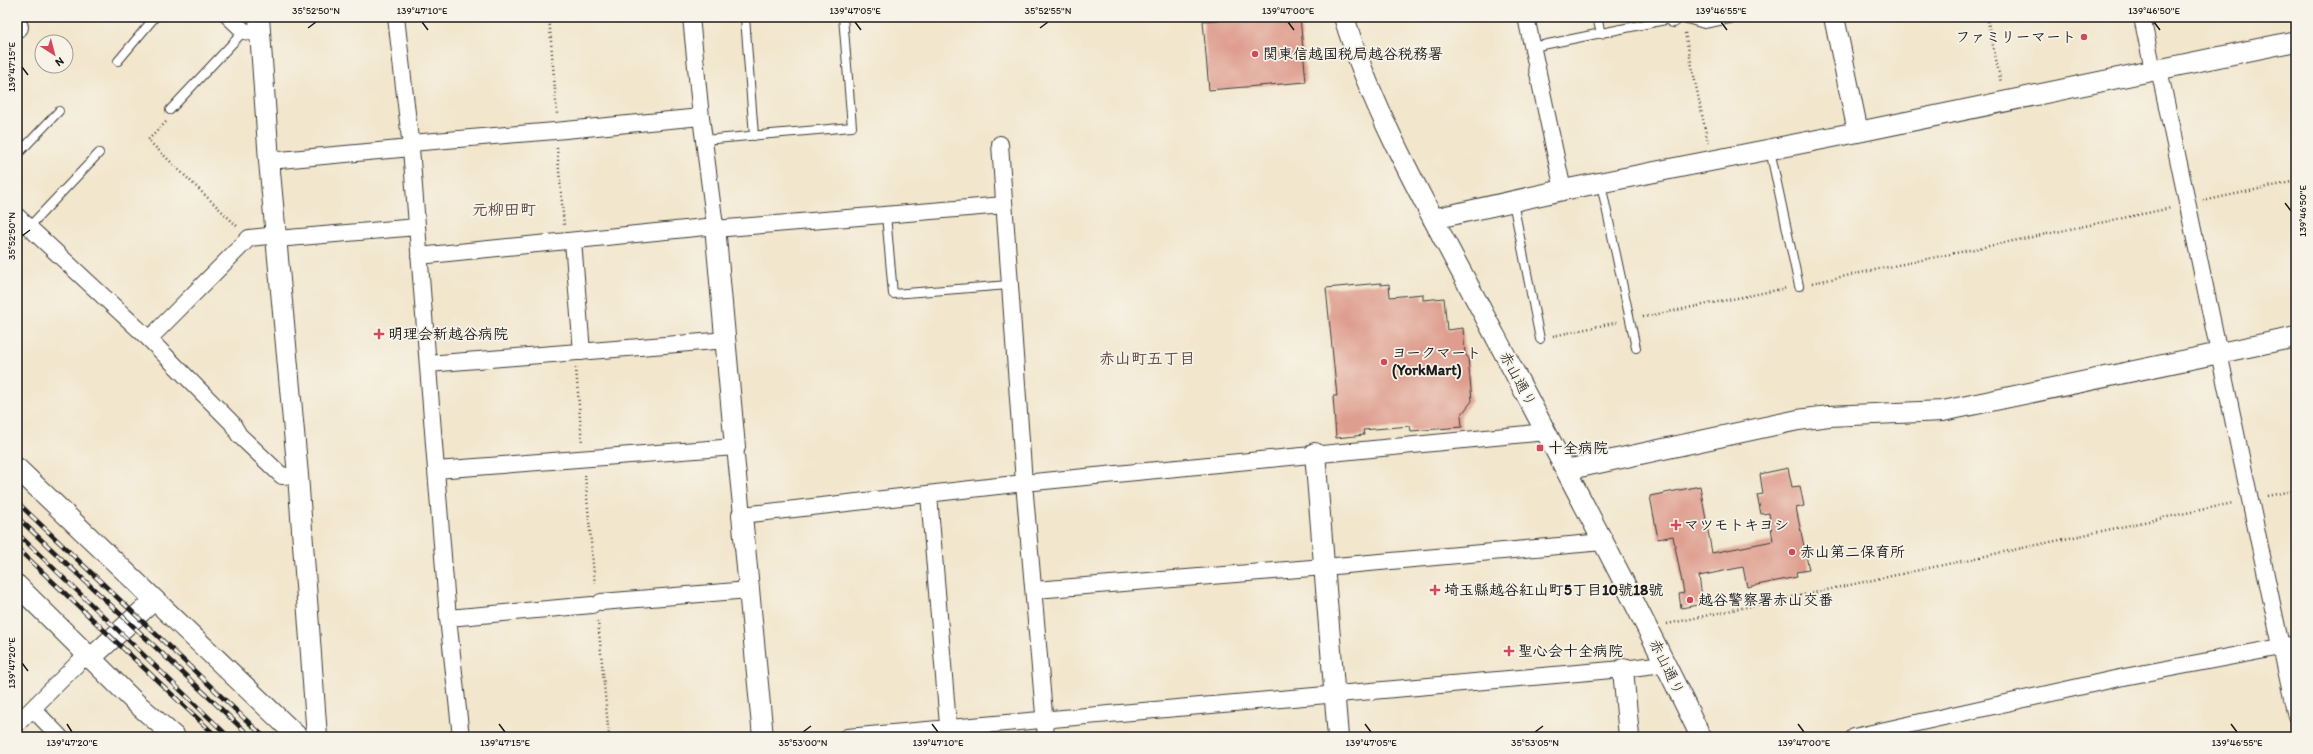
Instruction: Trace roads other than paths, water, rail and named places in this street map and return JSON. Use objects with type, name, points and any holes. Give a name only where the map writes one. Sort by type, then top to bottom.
[{"type":"street","points":[[229,17],[255,28],[277,237],[298,475],[317,737]]},
{"type":"street","points":[[396,17],[411,145],[448,618],[462,737]]},
{"type":"street","points":[[691,17],[700,117],[715,228],[727,340],[763,737]]},
{"type":"street","name":"赤山通り","points":[[1344,17],[1366,76],[1402,156],[1433,219],[1566,470],[1664,660],[1701,737]]},
{"type":"street","points":[[1526,17],[1563,190]]},
{"type":"street","points":[[1834,17],[1858,132]]},
{"type":"street","points":[[2142,17],[2188,204],[2250,500],[2289,646],[2296,717]]},
{"type":"street","points":[[1433,219],[1563,190],[1712,162],[2296,41]]},
{"type":"street","points":[[269,161],[411,145],[700,117]]},
{"type":"street","points":[[1000,144],[1024,483],[1046,737]]},
{"type":"street","points":[[419,256],[715,228],[1004,206]]},
{"type":"street","points":[[17,216],[149,340],[232,423],[239,435],[282,476],[298,475]]},
{"type":"street","points":[[149,340],[249,238],[417,227]]},
{"type":"street","points":[[569,241],[578,352]]},
{"type":"street","points":[[1566,470],[1798,420],[1828,416],[1943,411],[2296,337]]},
{"type":"street","points":[[428,364],[727,340]]},
{"type":"street","points":[[742,515],[929,495],[1024,483],[1315,453],[1546,432]]},
{"type":"street","points":[[436,470],[736,447]]},
{"type":"street","points":[[1315,453],[1338,737]]},
{"type":"street","points":[[17,468],[298,737]]},
{"type":"street","points":[[929,495],[949,733]]},
{"type":"street","points":[[1034,590],[1324,567],[1603,542]]},
{"type":"street","points":[[17,585],[88,657],[175,737]]},
{"type":"street","points":[[448,618],[749,590]]},
{"type":"street","points":[[17,724],[88,657],[154,600]]},
{"type":"street","points":[[1854,737],[2119,678],[2289,646]]},
{"type":"street","points":[[852,737],[949,733],[1045,720],[1623,669],[1655,665],[1664,660]]},
{"type":"street","points":[[1623,669],[1629,737]]},
{"type":"street","points":[[34,708],[60,737]]},
{"type":"lane","points":[[118,61],[156,17]]},
{"type":"lane","points":[[745,17],[754,136]]},
{"type":"lane","points":[[704,140],[852,127],[843,17]]},
{"type":"lane","points":[[1597,17],[1601,34]]},
{"type":"lane","points":[[1533,48],[1677,17],[1704,24],[1740,17]]},
{"type":"lane","points":[[170,110],[255,28]]},
{"type":"lane","points":[[17,154],[59,111]]},
{"type":"lane","points":[[1770,150],[1799,286]]},
{"type":"lane","points":[[29,227],[99,153]]},
{"type":"lane","points":[[1601,184],[1636,348]]},
{"type":"lane","points":[[1513,202],[1540,339]]},
{"type":"lane","points":[[886,215],[893,294],[1009,285]]},
{"type":"railway","points":[[17,502],[264,737]]},
{"type":"railway","points":[[17,517],[251,737]]},
{"type":"railway","points":[[17,533],[229,737]]},
{"type":"railway","points":[[17,548],[217,737]]},
{"type":"place","name":"ファミリーマート","points":[[2084,37]]},
{"type":"place","name":"関東信越国税局越谷税務署","points":[[1255,54]]},
{"type":"place","name":"明理会新越谷病院","points":[[379,334]]},
{"type":"place","name":"ヨークマート (YorkMart)","points":[[1384,362]]},
{"type":"place","name":"十全病院","points":[[1540,448]]},
{"type":"place","name":"マツモトキヨシ","points":[[1676,525]]},
{"type":"place","name":"赤山第二保育所","points":[[1792,552]]},
{"type":"place","name":"埼玉縣越谷紅山町5丁目10號18號","points":[[1435,590]]},
{"type":"place","name":"越谷警察署赤山交番","points":[[1690,600]]},
{"type":"place","name":"聖心会十全病院","points":[[1509,651]]},
{"type":"district","name":"元柳田町","points":[[504,209]]},
{"type":"district","name":"赤山町五丁目","points":[[1147,358]]}]
